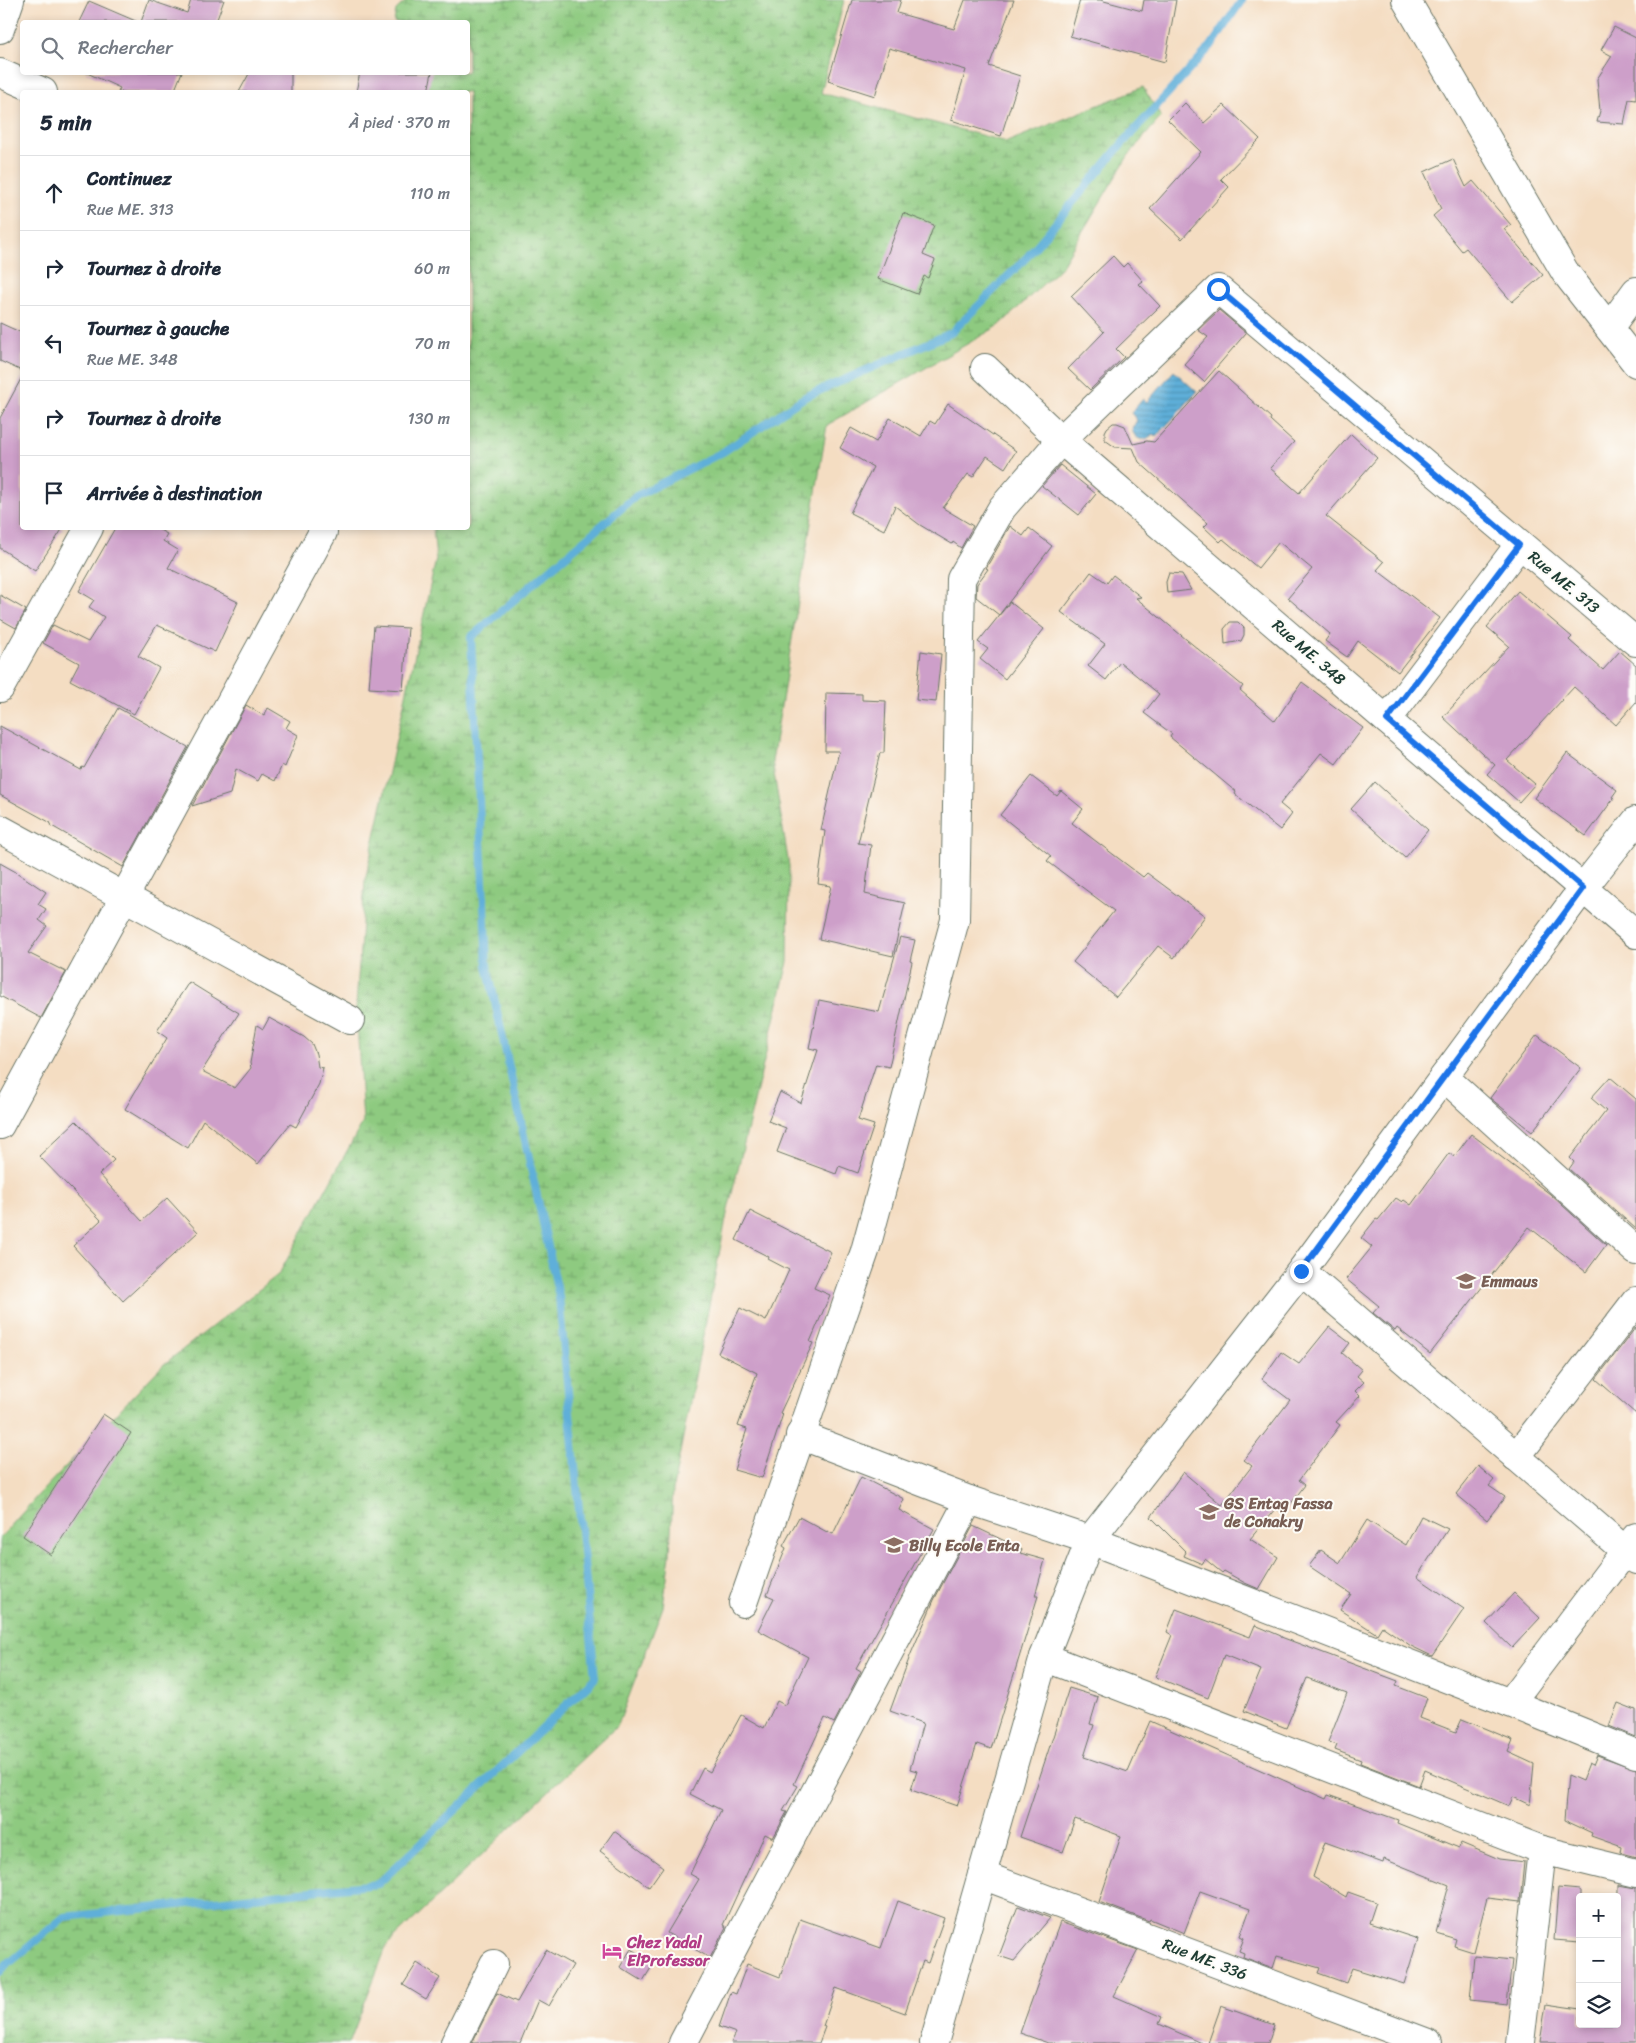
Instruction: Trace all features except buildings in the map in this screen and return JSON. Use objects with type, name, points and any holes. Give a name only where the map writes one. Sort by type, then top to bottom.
[{"type":"street","points":[[0,29],[10,0]]},
{"type":"street","points":[[1406,0],[1565,272],[1636,363]]},
{"type":"street","points":[[0,73],[38,90]]},
{"type":"street","name":"Rue ME. 313","points":[[1061,440],[1218,289],[1636,642]]},
{"type":"street","points":[[1609,328],[1636,291]]},
{"type":"street","name":"Rue ME. 348","points":[[985,368],[1061,440],[1636,934]]},
{"type":"street","points":[[743,1603],[865,1251],[955,920],[961,579],[1002,508],[1061,440]]},
{"type":"street","points":[[0,688],[89,530]]},
{"type":"street","points":[[0,1125],[323,532]]},
{"type":"street","points":[[1387,720],[1519,545]]},
{"type":"street","points":[[934,2043],[1044,1657],[1090,1540],[1301,1271],[1583,888],[1636,821]]},
{"type":"street","points":[[0,829],[350,1020]]},
{"type":"street","points":[[1444,1077],[1636,1251]]},
{"type":"street","points":[[1301,1271],[1516,1457],[1632,1550],[1510,1703]]},
{"type":"street","points":[[1516,1457],[1636,1300]]},
{"type":"street","points":[[800,1435],[969,1500],[1090,1540],[1510,1703],[1636,1754]]},
{"type":"street","points":[[683,2043],[969,1500]]},
{"type":"street","points":[[1044,1657],[1542,1850],[1636,1873]]},
{"type":"street","points":[[1520,2043],[1542,1850]]},
{"type":"street","name":"Rue ME. 336","points":[[982,1875],[1428,2043]]},
{"type":"street","points":[[455,2043],[494,1964]]},
{"type":"green space","points":[[407,0],[844,0],[821,93],[1007,142],[1143,87],[1161,117],[1128,156],[1061,267],[1000,325],[827,425],[772,761],[789,866],[788,962],[727,1214],[673,1488],[670,1555],[663,1607],[618,1725],[387,1945],[349,2043],[0,2043],[0,1538],[40,1493],[163,1365],[279,1274],[363,1122],[356,1006],[365,881],[436,559],[433,530],[470,530],[470,90],[380,90],[384,75],[470,75],[470,20],[394,20],[396,10]]},
{"type":"water","points":[[1174,371],[1197,392],[1156,437],[1153,434],[1144,439],[1138,438],[1132,429],[1137,420],[1131,413],[1143,399],[1147,402]]},
{"type":"waterway","points":[[0,1971],[64,1917],[378,1884],[595,1678],[559,1297],[487,965],[471,637],[636,496],[723,452],[805,397],[951,333],[1027,257],[1121,145],[1211,46],[1242,0]]},
{"type":"place","name":"Emmaus","points":[[1466,1281]]},
{"type":"place","name":"GS Entag Fassa de Conakry","points":[[1209,1512]]},
{"type":"place","name":"Billy Ecole Enta","points":[[894,1545]]},
{"type":"place","name":"Chez Yadal ElProfessor","points":[[612,1951]]},
{"type":"route","points":[[1218,289],[1519,545],[1387,720],[1583,888],[1301,1271]]}]
